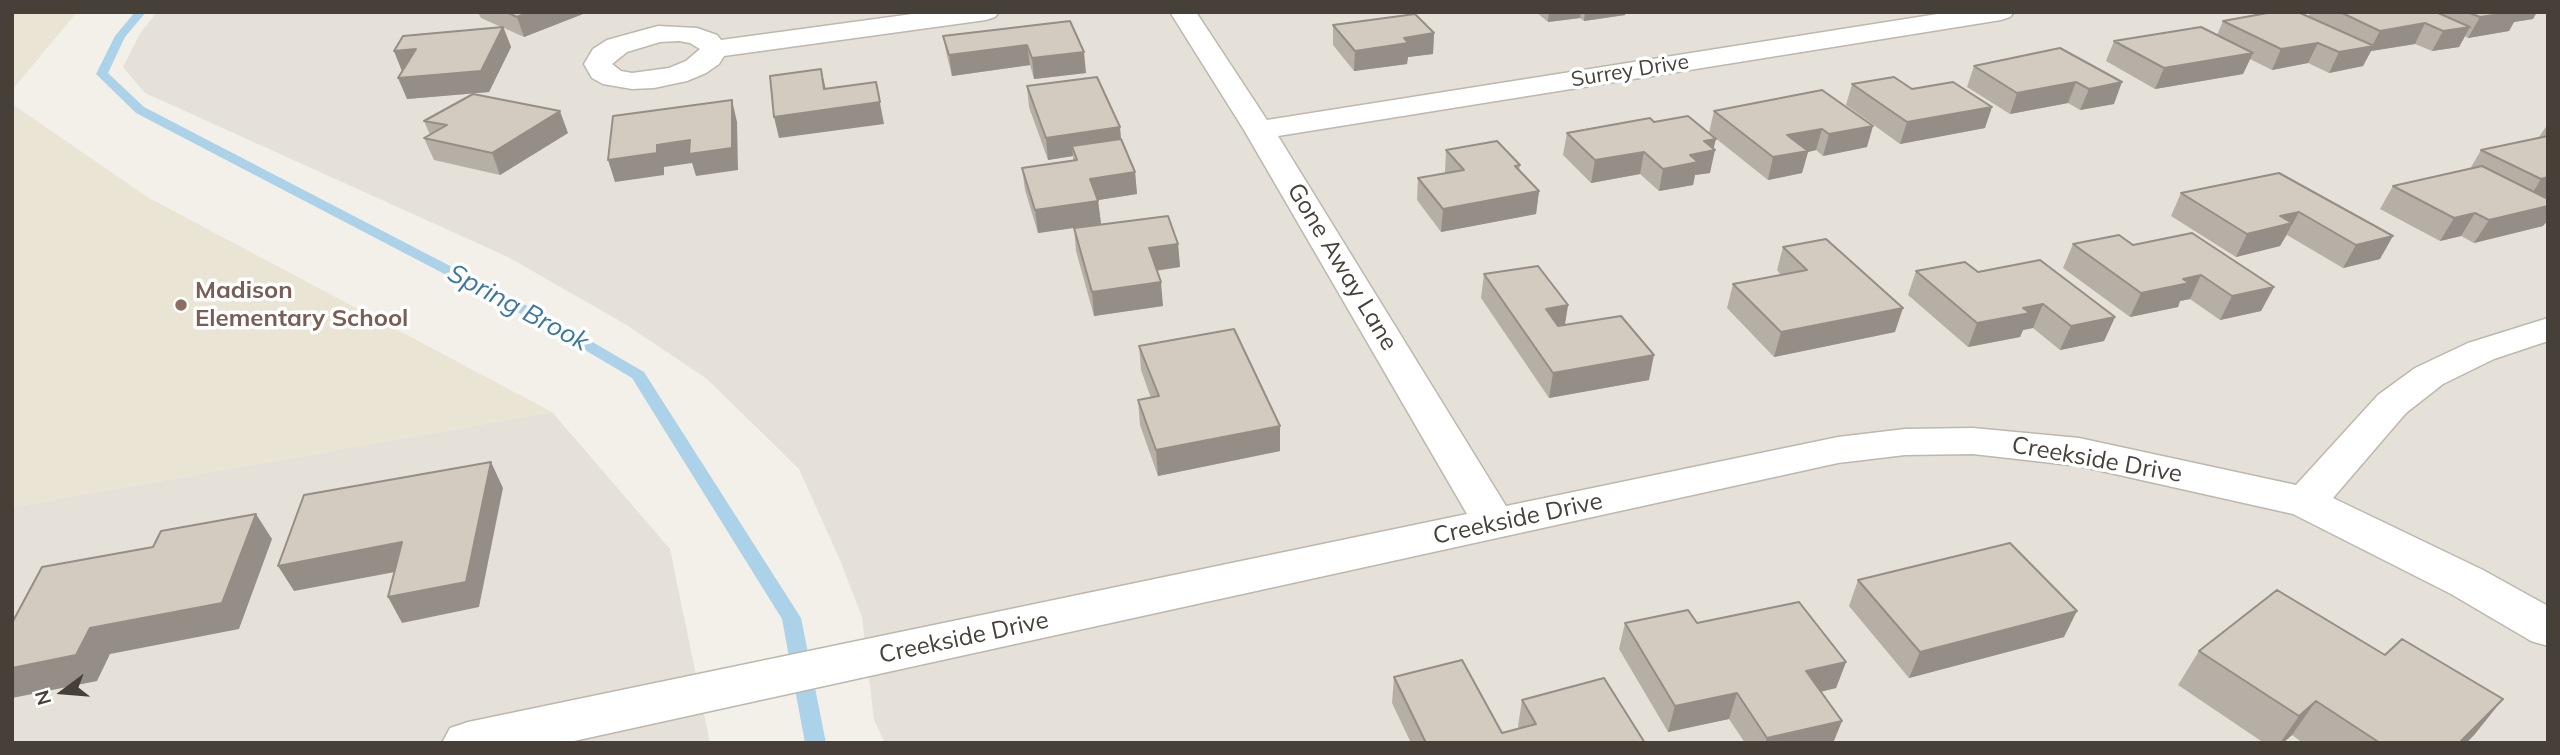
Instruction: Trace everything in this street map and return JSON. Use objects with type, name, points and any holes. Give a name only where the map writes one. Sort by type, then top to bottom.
[{"type":"street","points":[[713,49],[986,12]]},
{"type":"street","name":"Gone Away Lane","points":[[1183,12],[1259,130],[1495,524]]},
{"type":"street","name":"Surrey Drive","points":[[1259,130],[2001,12]]},
{"type":"street","points":[[2305,502],[2392,404],[2429,376],[2481,351],[2548,329]]},
{"type":"street","name":"Creekside Drive","points":[[468,743],[1838,450],[1905,442],[1973,440],[2079,452],[2305,502],[2467,582],[2548,628]]},
{"type":"shaded area","points":[[12,12],[77,12],[12,90]]},
{"type":"shaded area","points":[[157,12],[2548,12],[2548,743],[885,743],[874,720],[862,617],[799,469],[707,379],[625,324],[508,257],[145,93],[123,67],[141,32]]},
{"type":"shaded area","name":"Madison Elementary School","points":[[12,104],[149,198],[552,412],[12,507]]},
{"type":"shaded area","points":[[552,412],[670,549],[710,743],[12,743],[12,507]]},
{"type":"building","points":[[506,12],[529,12],[517,17]]},
{"type":"building","points":[[2273,12],[2298,12],[2374,46],[2339,52],[2318,43],[2281,49],[2223,21]]},
{"type":"building","points":[[2340,12],[2436,12],[2470,27],[2443,31],[2425,23],[2380,31]]},
{"type":"building","points":[[2467,12],[2514,12],[2480,17]]},
{"type":"building","points":[[1415,14],[1434,33],[1404,38],[1408,43],[1355,51],[1333,25]]},
{"type":"building","points":[[1070,21],[1084,52],[1032,58],[1027,45],[949,55],[943,36]]},
{"type":"building","points":[[503,27],[481,71],[398,78],[416,49],[394,51],[403,36]]},
{"type":"building","points":[[2201,27],[2253,53],[2164,68],[2114,41]]},
{"type":"building","points":[[2060,48],[2122,82],[2089,89],[2076,82],[2017,93],[1974,66]]},
{"type":"building","points":[[821,69],[824,89],[876,82],[880,102],[774,117],[770,76]]},
{"type":"building","points":[[1097,77],[1120,127],[1046,138],[1027,86]]},
{"type":"building","points":[[1894,77],[1912,89],[1953,82],[1992,107],[1907,122],[1852,84]]},
{"type":"building","points":[[1822,90],[1873,126],[1829,134],[1822,129],[1787,135],[1808,151],[1773,157],[1714,111]]},
{"type":"building","points":[[473,94],[560,111],[492,153],[424,138],[447,125],[424,121]]},
{"type":"building","points":[[732,100],[732,148],[689,154],[690,140],[657,145],[657,153],[608,160],[613,116]]},
{"type":"building","points":[[1688,116],[1716,139],[1704,141],[1715,150],[1690,155],[1698,162],[1663,169],[1644,152],[1595,160],[1567,133],[1650,118],[1654,122]]},
{"type":"building","points":[[2548,136],[2548,177],[2541,179],[2481,150]]},
{"type":"building","points":[[1121,139],[1135,172],[1090,179],[1098,201],[1035,210],[1022,168],[1077,160],[1072,146]]},
{"type":"building","points":[[1497,141],[1520,165],[1515,166],[1539,191],[1443,209],[1418,178],[1464,170],[1446,150]]},
{"type":"building","points":[[2482,166],[2548,199],[2548,206],[2489,220],[2475,213],[2454,218],[2393,186]]},
{"type":"building","points":[[2279,173],[2393,236],[2356,245],[2299,212],[2280,216],[2292,223],[2247,234],[2181,193]]},
{"type":"building","points":[[1168,216],[1178,244],[1149,248],[1161,282],[1092,292],[1074,228]]},
{"type":"building","points":[[2192,233],[2274,287],[2232,296],[2201,275],[2183,279],[2189,283],[2141,293],[2073,244],[2119,235],[2133,245]]},
{"type":"building","points":[[1826,239],[1903,308],[1781,332],[1733,284],[1807,270],[1783,247]]},
{"type":"building","points":[[2040,260],[2115,317],[2071,326],[2043,304],[2023,308],[2030,313],[1977,323],[1916,271],[1965,262],[1978,272]]},
{"type":"building","points":[[1538,266],[1568,305],[1546,309],[1558,326],[1621,316],[1654,355],[1553,373],[1484,274]]},
{"type":"building","points":[[1234,329],[1280,426],[1156,450],[1138,400],[1159,396],[1139,346]]},
{"type":"building","points":[[491,462],[466,582],[388,597],[402,542],[278,566],[304,495]]},
{"type":"building","points":[[256,514],[222,603],[90,628],[76,655],[12,668],[12,623],[42,567],[153,547],[161,531]]},
{"type":"building","points":[[2010,543],[2077,611],[1920,652],[1858,580]]},
{"type":"building","points":[[2277,590],[2385,655],[2402,639],[2503,699],[2459,743],[2380,743],[2316,701],[2299,716],[2199,651]]},
{"type":"building","points":[[1799,602],[1846,662],[1806,671],[1842,721],[1767,738],[1737,693],[1675,706],[1625,623],[1688,610],[1697,623]]},
{"type":"building","points":[[1462,660],[1502,733],[1536,724],[1522,700],[1604,678],[1645,743],[1426,743],[1394,677]]},
{"type":"waterway","name":"Spring Brook","points":[[141,12],[120,36],[102,74],[140,110],[553,325],[638,375],[791,618],[816,743]]},
{"type":"place","name":"Madison Elementary School","points":[[181,305]]}]
